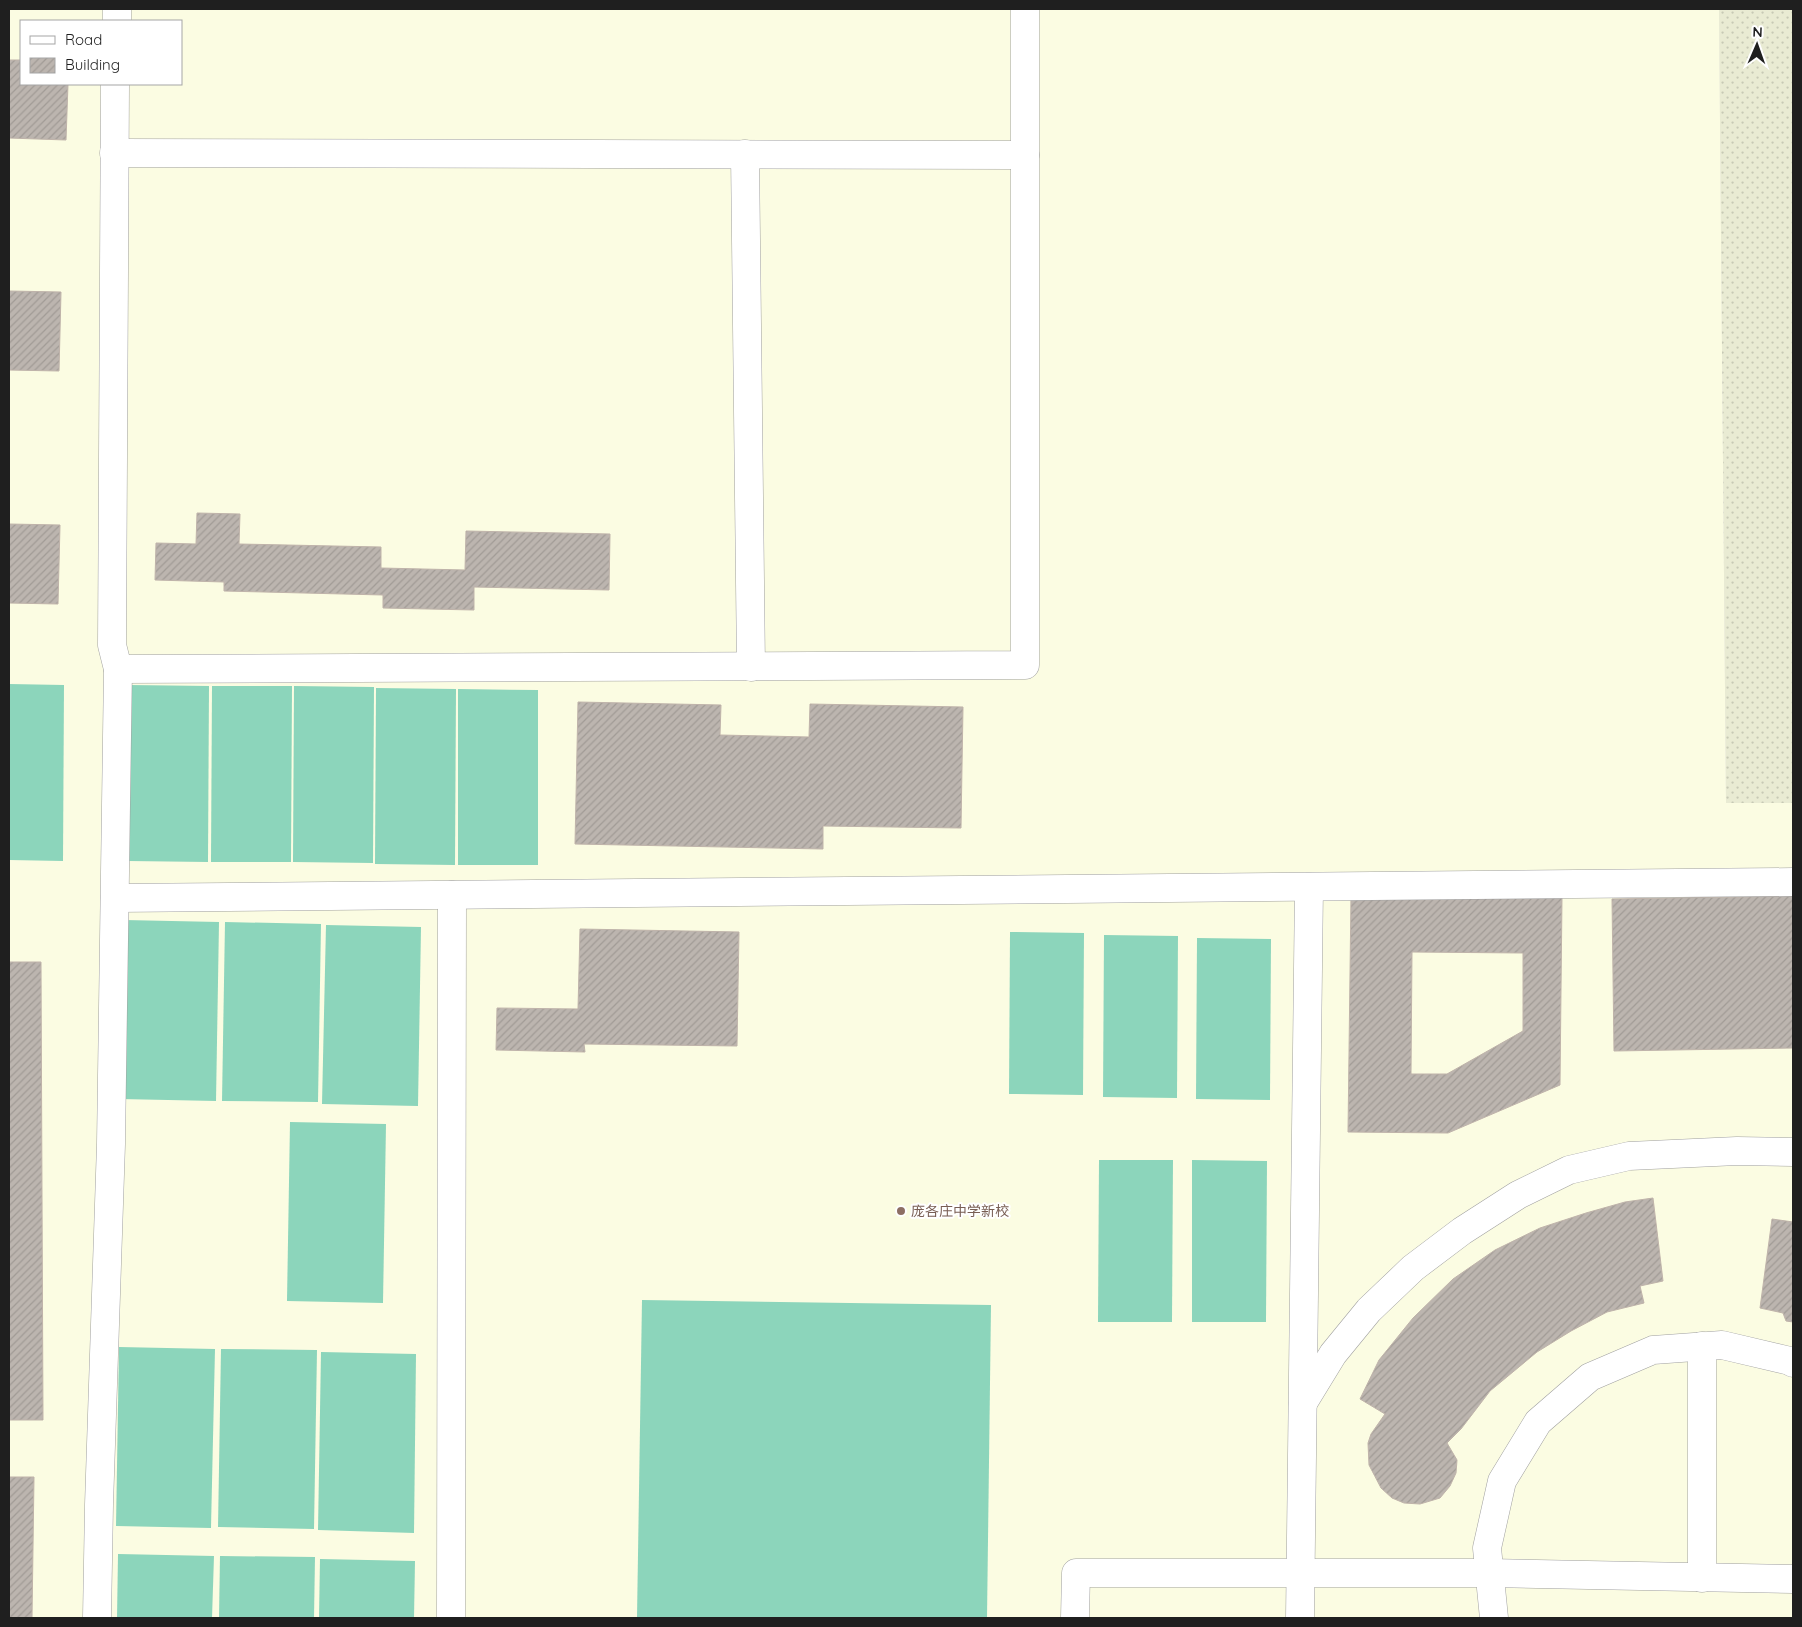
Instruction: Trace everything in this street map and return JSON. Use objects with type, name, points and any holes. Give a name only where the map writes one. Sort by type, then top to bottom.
[{"type":"street","points":[[118,669],[1025,665],[1025,9]]},
{"type":"street","points":[[97,1618],[99,1505],[112,1134],[118,669],[112,645],[115,85]]},
{"type":"street","points":[[114,153],[1025,155]]},
{"type":"street","points":[[746,154],[751,667]]},
{"type":"street","points":[[115,898],[1793,882]]},
{"type":"street","points":[[1300,1618],[1309,887]]},
{"type":"street","points":[[451,1618],[452,895]]},
{"type":"street","points":[[1302,1404],[1333,1354],[1369,1310],[1413,1268],[1462,1231],[1518,1195],[1569,1170],[1629,1156],[1737,1150],[1793,1152]]},
{"type":"street","points":[[1494,1618],[1487,1548],[1502,1481],[1538,1422],[1590,1377],[1653,1350],[1722,1344],[1793,1363]]},
{"type":"street","points":[[1702,1346],[1702,1578]]},
{"type":"street","points":[[1075,1618],[1076,1573],[1489,1573],[1793,1579]]},
{"type":"shaded area","name":"庞各庄中学新校","points":[[9,9],[1719,9],[1726,802],[1793,803],[1793,1618],[9,1618]]},
{"type":"shaded area","points":[[1719,9],[1793,9],[1793,803],[1726,803]]},
{"type":"green space","points":[[9,684],[64,685],[63,861],[9,860]]},
{"type":"green space","points":[[129,685],[209,686],[208,862],[128,861]]},
{"type":"green space","points":[[212,686],[292,686],[291,862],[211,862]]},
{"type":"green space","points":[[294,686],[374,687],[373,863],[293,862]]},
{"type":"green space","points":[[376,688],[456,689],[455,865],[375,864]]},
{"type":"green space","points":[[458,689],[538,690],[538,865],[458,865]]},
{"type":"green space","points":[[124,920],[219,922],[216,1101],[120,1099]]},
{"type":"green space","points":[[225,922],[321,924],[318,1102],[222,1101]]},
{"type":"green space","points":[[326,925],[421,927],[418,1106],[322,1104]]},
{"type":"green space","points":[[1010,932],[1084,933],[1083,1095],[1009,1094]]},
{"type":"green space","points":[[1104,935],[1178,936],[1177,1098],[1103,1097]]},
{"type":"green space","points":[[1197,938],[1271,939],[1270,1100],[1196,1099]]},
{"type":"green space","points":[[290,1122],[386,1124],[383,1303],[287,1301]]},
{"type":"green space","points":[[1099,1160],[1173,1160],[1172,1322],[1098,1322]]},
{"type":"green space","points":[[1192,1160],[1267,1161],[1266,1322],[1192,1322]]},
{"type":"green space","points":[[642,1300],[991,1305],[987,1618],[637,1618]]},
{"type":"green space","points":[[119,1347],[215,1349],[211,1528],[116,1526]]},
{"type":"green space","points":[[221,1349],[317,1350],[314,1529],[218,1527]]},
{"type":"green space","points":[[321,1352],[416,1354],[414,1533],[318,1530]]},
{"type":"green space","points":[[118,1554],[214,1556],[212,1618],[117,1618]]},
{"type":"green space","points":[[220,1556],[315,1557],[314,1618],[219,1618]]},
{"type":"green space","points":[[320,1559],[415,1561],[414,1618],[319,1618]]},
{"type":"building","points":[[9,60],[20,60],[20,85],[68,85],[66,140],[9,138]]},
{"type":"building","points":[[9,291],[61,292],[59,371],[9,370]]},
{"type":"building","points":[[197,513],[240,514],[239,544],[381,547],[381,568],[465,570],[466,531],[610,534],[609,590],[474,587],[474,610],[383,608],[383,595],[224,591],[224,582],[155,580],[156,543],[196,544]]},
{"type":"building","points":[[9,524],[60,525],[58,604],[9,603]]},
{"type":"building","points":[[578,702],[721,705],[720,735],[809,737],[810,704],[963,707],[961,828],[823,826],[823,849],[575,844]]},
{"type":"building","points":[[1351,895],[1562,897],[1560,1085],[1448,1133],[1348,1132]],"holes":[[[1412,952],[1523,953],[1523,1031],[1447,1074],[1411,1074]]]},
{"type":"building","points":[[1793,896],[1793,1048],[1614,1051],[1612,899]]},
{"type":"building","points":[[580,929],[739,932],[737,1046],[584,1044],[585,1052],[496,1050],[497,1008],[578,1009]]},
{"type":"building","points":[[9,962],[41,962],[43,1420],[9,1420]]},
{"type":"building","points":[[1653,1198],[1663,1281],[1640,1286],[1644,1303],[1607,1312],[1571,1331],[1537,1352],[1490,1391],[1461,1429],[1447,1443],[1457,1460],[1456,1473],[1450,1486],[1440,1498],[1420,1504],[1404,1503],[1392,1498],[1381,1488],[1369,1465],[1368,1443],[1371,1434],[1385,1414],[1360,1399],[1379,1360],[1413,1318],[1453,1279],[1495,1250],[1540,1228],[1625,1202]]},
{"type":"building","points":[[1772,1219],[1793,1222],[1793,1322],[1786,1321],[1783,1313],[1760,1308]]},
{"type":"building","points":[[9,1477],[34,1477],[32,1618],[9,1618]]},
{"type":"place","name":"庞各庄中学新校","points":[[901,1211]]}]
